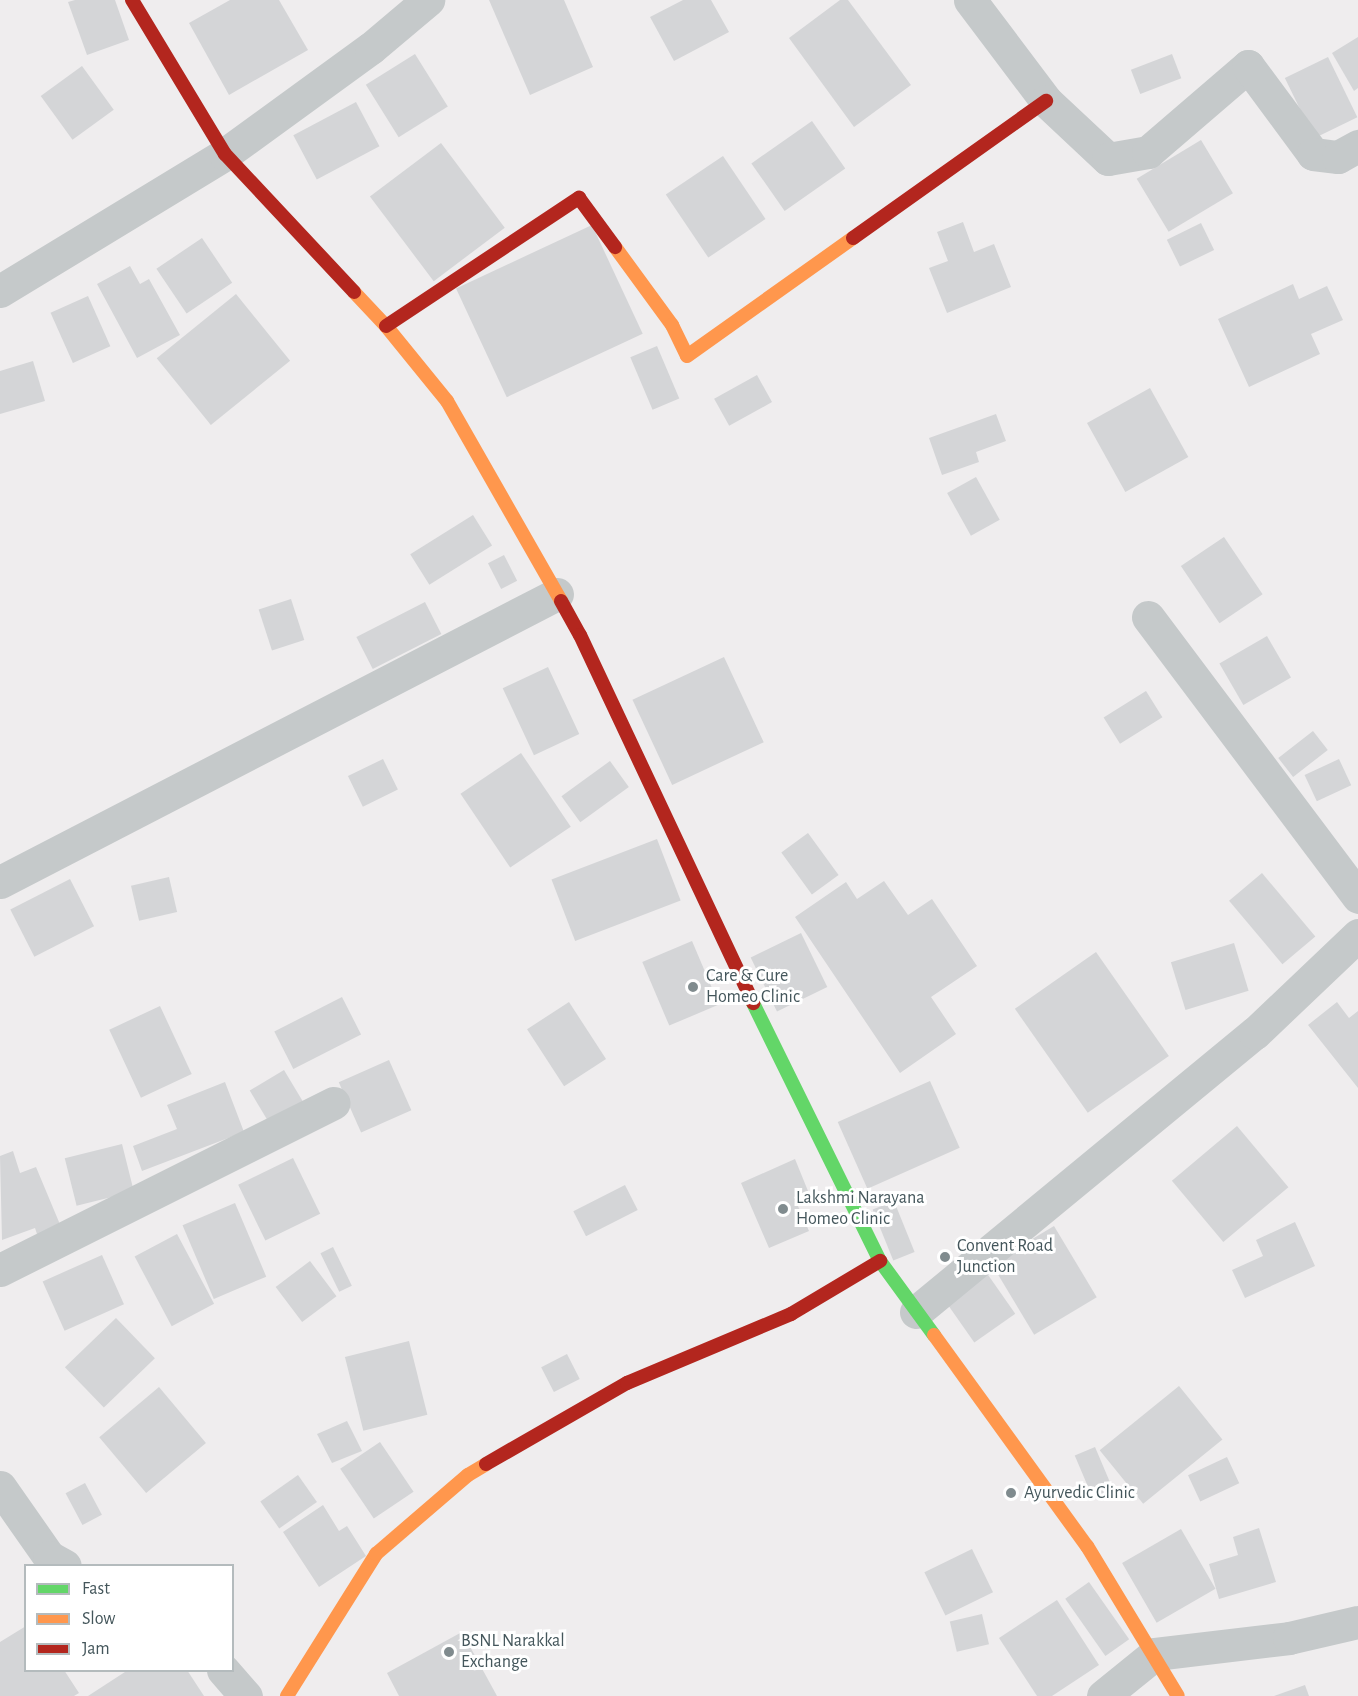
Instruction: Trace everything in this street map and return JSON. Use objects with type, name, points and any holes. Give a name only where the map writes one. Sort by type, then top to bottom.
[{"type":"street","points":[[132,0],[225,154],[386,326],[447,401],[580,635],[737,969],[880,1261],[1087,1546],[1155,1654],[1178,1696]]},
{"type":"street","points":[[0,291],[225,154],[371,48],[428,0]]},
{"type":"street","points":[[981,3],[1046,101],[1108,159],[1148,152],[1248,66],[1313,154],[1338,157],[1358,146]]},
{"type":"street","points":[[386,326],[579,198],[672,325],[687,356],[1046,101]]},
{"type":"street","points":[[0,882],[557,594]]},
{"type":"street","points":[[1148,617],[1358,897]]},
{"type":"street","points":[[916,1312],[1255,1033],[1358,935]]},
{"type":"street","points":[[0,1270],[333,1103]]},
{"type":"street","points":[[287,1696],[376,1554],[468,1475],[627,1383],[791,1314],[880,1261]]},
{"type":"street","points":[[0,1487],[49,1557],[61,1564]]},
{"type":"street","points":[[1103,1696],[1155,1654],[1288,1638],[1358,1622]]},
{"type":"street","points":[[224,1672],[246,1696]]},
{"type":"building","points":[[115,0],[129,40],[87,55],[68,2]]},
{"type":"building","points":[[230,0],[279,0],[308,50],[229,95],[189,23]]},
{"type":"building","points":[[489,0],[564,0],[593,67],[530,95]]},
{"type":"building","points":[[683,0],[711,0],[729,32],[674,61],[650,17]]},
{"type":"building","points":[[840,0],[848,0],[911,85],[854,127],[789,38]]},
{"type":"building","points":[[1358,37],[1358,88],[1354,91],[1332,53]]},
{"type":"building","points":[[415,54],[448,107],[399,137],[366,85]]},
{"type":"building","points":[[1172,54],[1181,78],[1140,94],[1131,70]]},
{"type":"building","points":[[1328,57],[1357,117],[1314,138],[1285,78]]},
{"type":"building","points":[[82,66],[114,110],[72,140],[41,96]]},
{"type":"building","points":[[356,102],[379,146],[317,179],[293,135]]},
{"type":"building","points":[[812,121],[845,169],[785,211],[751,163]]},
{"type":"building","points":[[1201,140],[1233,193],[1169,232],[1137,179]]},
{"type":"building","points":[[441,143],[505,228],[434,281],[370,197]]},
{"type":"building","points":[[723,156],[765,219],[708,258],[666,195]]},
{"type":"building","points":[[963,222],[974,252],[994,244],[1011,287],[947,313],[929,268],[948,261],[937,232]]},
{"type":"building","points":[[1201,223],[1214,250],[1180,267],[1167,240]]},
{"type":"building","points":[[592,225],[643,334],[507,397],[456,288]]},
{"type":"building","points":[[202,238],[232,283],[187,314],[156,269]]},
{"type":"building","points":[[130,266],[140,284],[149,279],[180,335],[137,358],[97,284]]},
{"type":"building","points":[[1293,284],[1299,299],[1327,286],[1343,320],[1311,334],[1320,354],[1249,387],[1218,319]]},
{"type":"building","points":[[236,294],[290,361],[211,425],[157,358]]},
{"type":"building","points":[[88,296],[110,346],[73,363],[51,313]]},
{"type":"building","points":[[657,346],[679,398],[653,410],[630,357]]},
{"type":"building","points":[[33,361],[45,401],[0,414],[0,371]]},
{"type":"building","points":[[757,375],[772,402],[729,426],[714,399]]},
{"type":"building","points":[[1150,388],[1188,457],[1125,492],[1087,423]]},
{"type":"building","points":[[996,414],[1006,441],[976,452],[979,462],[942,475],[929,438]]},
{"type":"building","points":[[976,477],[1000,520],[971,536],[947,493]]},
{"type":"building","points":[[473,515],[492,546],[429,585],[410,554]]},
{"type":"building","points":[[1224,537],[1263,594],[1219,623],[1181,566]]},
{"type":"building","points":[[504,555],[517,581],[501,589],[488,563]]},
{"type":"building","points":[[291,599],[304,640],[272,650],[259,610]]},
{"type":"building","points":[[425,602],[441,634],[373,669],[356,637]]},
{"type":"building","points":[[1267,636],[1291,678],[1243,705],[1219,664]]},
{"type":"building","points":[[724,657],[764,742],[672,785],[632,700]]},
{"type":"building","points":[[548,667],[579,734],[534,755],[503,688]]},
{"type":"building","points":[[1146,691],[1162,717],[1120,744],[1104,717]]},
{"type":"building","points":[[1313,731],[1328,750],[1293,777],[1278,758]]},
{"type":"building","points":[[521,753],[571,827],[510,868],[460,794]]},
{"type":"building","points":[[383,759],[398,790],[363,807],[348,776]]},
{"type":"building","points":[[1339,759],[1351,785],[1317,801],[1305,775]]},
{"type":"building","points":[[610,761],[629,787],[580,822],[561,796]]},
{"type":"building","points":[[808,833],[839,875],[812,894],[781,852]]},
{"type":"building","points":[[657,839],[681,901],[575,941],[552,879]]},
{"type":"building","points":[[1262,873],[1315,937],[1282,964],[1229,901]]},
{"type":"building","points":[[169,877],[177,912],[139,921],[131,886]]},
{"type":"building","points":[[70,879],[94,926],[34,957],[10,909]]},
{"type":"building","points":[[884,881],[908,915],[932,899],[977,966],[931,997],[956,1034],[900,1073],[795,917],[846,882],[857,899]]},
{"type":"building","points":[[801,933],[827,987],[777,1011],[751,958]]},
{"type":"building","points":[[692,941],[719,1005],[669,1026],[642,962]]},
{"type":"building","points":[[1234,943],[1249,991],[1186,1010],[1171,962]]},
{"type":"building","points":[[1096,952],[1169,1056],[1088,1113],[1015,1009]]},
{"type":"building","points":[[342,997],[361,1034],[293,1069],[274,1032]]},
{"type":"building","points":[[569,1002],[606,1059],[564,1086],[527,1029]]},
{"type":"building","points":[[1337,1002],[1349,1018],[1358,1011],[1358,1088],[1308,1025]]},
{"type":"building","points":[[160,1006],[192,1074],[141,1098],[109,1030]]},
{"type":"building","points":[[389,1060],[411,1110],[361,1133],[339,1082]]},
{"type":"building","points":[[284,1070],[305,1105],[271,1126],[250,1091]]},
{"type":"building","points":[[930,1081],[960,1148],[867,1189],[838,1122]]},
{"type":"building","points":[[225,1082],[244,1132],[142,1171],[133,1146],[177,1129],[167,1105]]},
{"type":"building","points":[[1237,1126],[1288,1187],[1223,1242],[1172,1181]]},
{"type":"building","points":[[122,1144],[134,1192],[77,1206],[65,1158]]},
{"type":"building","points":[[13,1151],[20,1173],[36,1167],[64,1234],[40,1243],[35,1228],[2,1240],[0,1156]]},
{"type":"building","points":[[293,1158],[320,1214],[265,1240],[238,1185]]},
{"type":"building","points":[[795,1159],[808,1191],[794,1197],[809,1231],[769,1248],[741,1183]]},
{"type":"building","points":[[625,1185],[638,1210],[586,1236],[573,1211]]},
{"type":"building","points":[[894,1201],[915,1252],[893,1261],[873,1210]]},
{"type":"building","points":[[235,1203],[266,1277],[214,1299],[183,1225]]},
{"type":"building","points":[[1295,1222],[1315,1266],[1245,1298],[1232,1270],[1263,1256],[1256,1240]]},
{"type":"building","points":[[1054,1226],[1097,1297],[1034,1335],[991,1264]]},
{"type":"building","points":[[177,1234],[214,1304],[172,1326],[135,1257]]},
{"type":"building","points":[[333,1247],[352,1286],[339,1292],[320,1253]]},
{"type":"building","points":[[102,1255],[124,1304],[65,1331],[43,1281]]},
{"type":"building","points":[[310,1261],[336,1296],[302,1322],[276,1287]]},
{"type":"building","points":[[986,1272],[1015,1314],[974,1342],[945,1301]]},
{"type":"building","points":[[116,1318],[155,1358],[104,1408],[65,1367]]},
{"type":"building","points":[[409,1341],[427,1415],[363,1431],[345,1357]]},
{"type":"building","points":[[567,1354],[580,1379],[554,1392],[541,1367]]},
{"type":"building","points":[[1179,1386],[1222,1440],[1143,1504],[1100,1450]]},
{"type":"building","points":[[159,1387],[206,1443],[146,1493],[99,1437]]},
{"type":"building","points":[[347,1421],[362,1451],[332,1463],[317,1434]]},
{"type":"building","points":[[380,1442],[414,1492],[374,1519],[340,1469]]},
{"type":"building","points":[[1095,1447],[1113,1490],[1093,1499],[1075,1456]]},
{"type":"building","points":[[1227,1457],[1239,1483],[1200,1501],[1188,1475]]},
{"type":"building","points":[[298,1475],[317,1502],[279,1528],[260,1501]]},
{"type":"building","points":[[85,1483],[102,1515],[82,1525],[66,1493]]},
{"type":"building","points":[[323,1505],[339,1531],[347,1526],[366,1556],[319,1587],[283,1532]]},
{"type":"building","points":[[1259,1528],[1276,1582],[1219,1599],[1209,1564],[1238,1555],[1233,1537]]},
{"type":"building","points":[[1181,1529],[1216,1589],[1157,1623],[1122,1563]]},
{"type":"building","points":[[972,1549],[993,1592],[945,1615],[924,1572]]},
{"type":"building","points":[[1089,1582],[1129,1639],[1105,1656],[1065,1599]]},
{"type":"building","points":[[1057,1600],[1099,1665],[1052,1696],[1037,1696],[999,1638]]},
{"type":"building","points":[[982,1614],[989,1644],[957,1652],[950,1621]]},
{"type":"building","points":[[24,1627],[24,1672],[65,1672],[79,1693],[74,1696],[0,1696],[0,1642]]},
{"type":"building","name":"BSNL Narakkal Exchange","points":[[462,1632],[497,1696],[399,1696],[387,1673]]},
{"type":"building","points":[[125,1672],[188,1672],[204,1696],[88,1696]]},
{"type":"building","points":[[1305,1685],[1309,1696],[1274,1696]]},
{"type":"traffic: fast","points":[[753,1003],[880,1261],[934,1335]]},
{"type":"traffic: slow","points":[[615,247],[672,325],[687,356],[853,238]]},
{"type":"traffic: slow","points":[[354,292],[386,326],[447,401],[561,601]]},
{"type":"traffic: slow","points":[[934,1335],[1087,1546],[1178,1696]]},
{"type":"traffic: slow","points":[[287,1696],[376,1554],[468,1475],[486,1464]]},
{"type":"traffic: jam","points":[[132,0],[225,154],[354,292]]},
{"type":"traffic: jam","points":[[853,238],[1046,101]]},
{"type":"traffic: jam","points":[[386,326],[579,198],[615,247]]},
{"type":"traffic: jam","points":[[561,601],[580,635],[753,1003]]},
{"type":"traffic: jam","points":[[486,1464],[627,1383],[791,1314],[880,1261]]},
{"type":"place","name":"Care & Cure Homeo Clinic","points":[[693,987]]},
{"type":"place","name":"Lakshmi Narayana Homeo Clinic","points":[[783,1209]]},
{"type":"place","name":"Convent Road Junction","points":[[945,1257]]},
{"type":"place","name":"Ayurvedic Clinic","points":[[1011,1493]]},
{"type":"place","name":"BSNL Narakkal Exchange","points":[[449,1652]]}]
